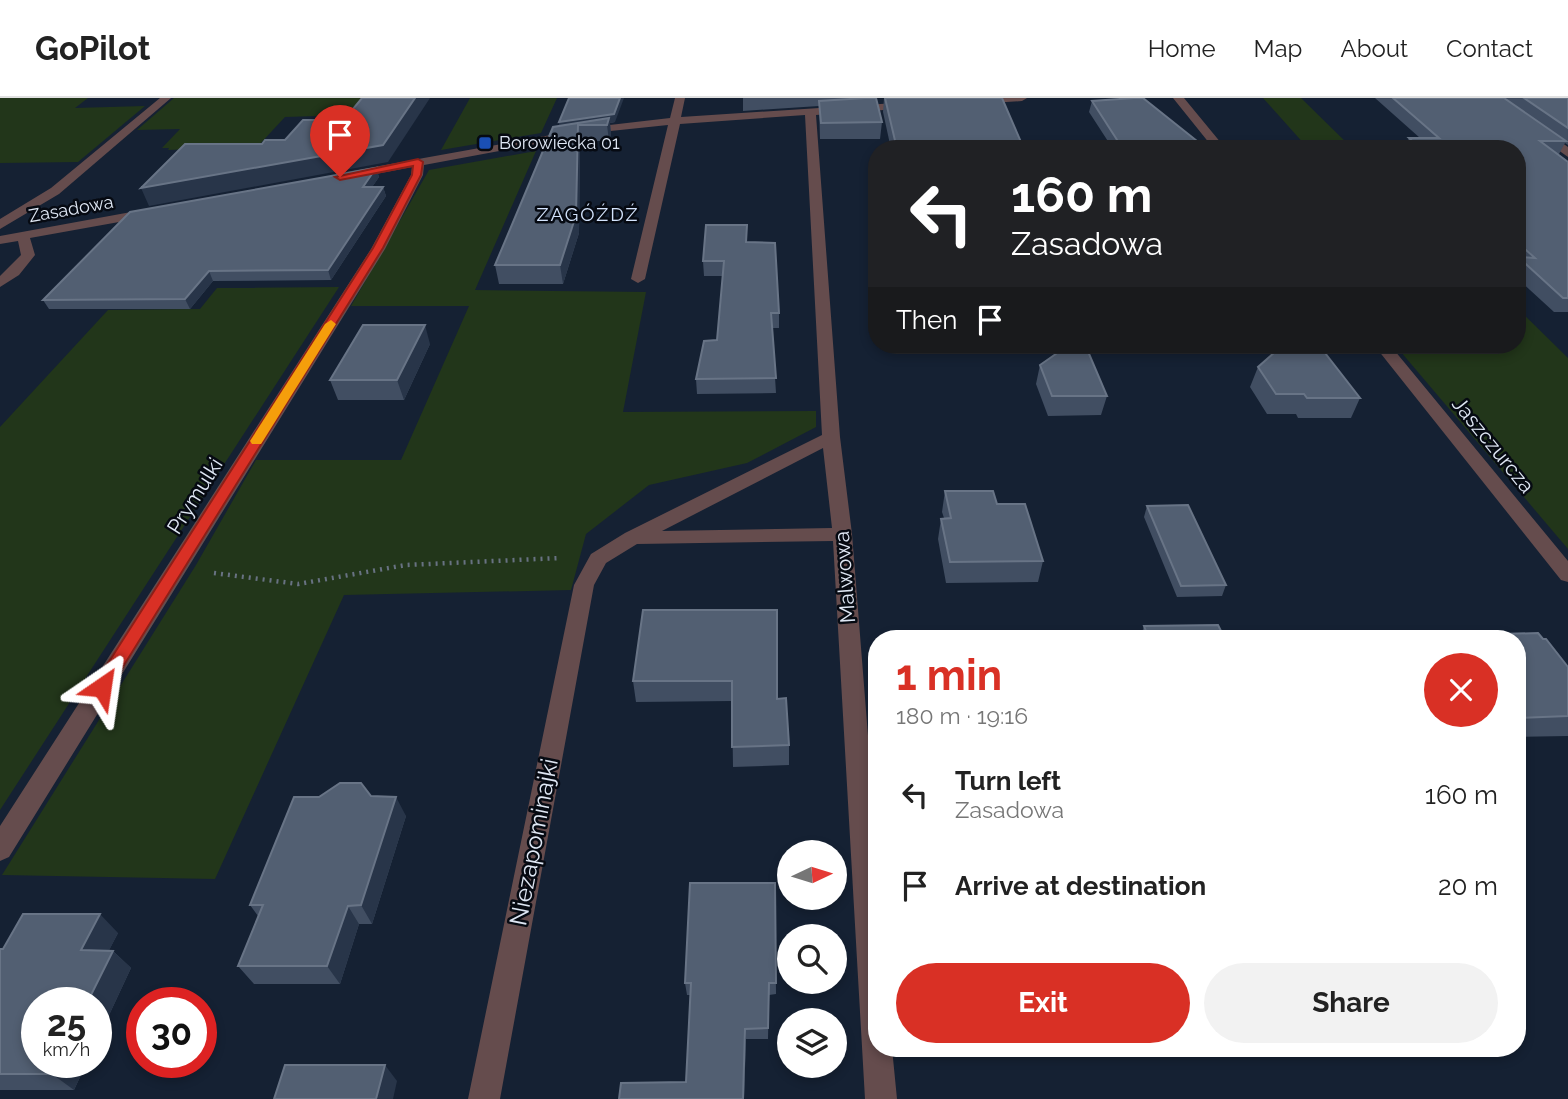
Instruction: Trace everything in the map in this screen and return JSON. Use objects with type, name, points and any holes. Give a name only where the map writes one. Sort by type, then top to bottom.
[{"type":"street","points":[[0,225],[55,191],[166,98]]},
{"type":"street","points":[[638,279],[680,98]]},
{"type":"street","points":[[956,102],[1022,98]]},
{"type":"street","points":[[1178,98],[1213,140]]},
{"type":"street","points":[[336,177],[601,130],[675,121],[929,104]]},
{"type":"street","name":"Malwowa","points":[[810,111],[831,437],[842,534],[868,914]]},
{"type":"street","points":[[1535,129],[1568,153]]},
{"type":"street","name":"Prymulki","points":[[0,849],[378,248],[417,175],[418,162]]},
{"type":"street","name":"Zasadowa","points":[[0,240],[173,208]]},
{"type":"street","points":[[0,283],[14,272],[28,254],[23,236]]},
{"type":"street","name":"Jaszczurcza","points":[[1389,354],[1568,575]]},
{"type":"street","points":[[598,559],[632,538],[831,437]]},
{"type":"street","points":[[632,538],[842,534]]},
{"type":"street","name":"Niezapominajki","points":[[484,1099],[584,585],[598,559]]},
{"type":"street","name":"Malwowa","points":[[878,1057],[881,1099]]},
{"type":"path","points":[[175,571],[246,575],[298,584],[406,565],[544,558],[598,559]]},
{"type":"green space","points":[[0,98],[88,98],[75,108],[145,106],[78,162],[0,163]]},
{"type":"green space","points":[[174,98],[363,98],[350,115],[285,117],[258,146],[168,150],[169,148],[162,148],[180,129],[137,130]]},
{"type":"green space","points":[[470,98],[557,98],[541,133],[441,150]]},
{"type":"green space","points":[[1263,98],[1301,98],[1344,140],[1301,140]]},
{"type":"green space","points":[[536,151],[475,290],[646,292],[623,412],[816,411],[816,427],[747,463],[649,485],[586,534],[571,590],[344,595],[215,879],[2,875],[196,565],[256,460],[401,460],[469,306],[351,306],[429,170]]},
{"type":"green space","points":[[339,287],[0,810],[0,427],[108,310],[200,309],[217,288]]},
{"type":"green space","points":[[1526,317],[1568,358],[1568,549],[1403,354],[1526,354]]},
{"type":"building","points":[[362,98],[415,98],[383,145],[141,188],[185,144],[262,144],[265,140],[285,140],[303,120],[344,120]]},
{"type":"building","points":[[569,98],[620,98],[614,114],[559,122]]},
{"type":"building","points":[[876,98],[882,122],[821,123],[819,101]]},
{"type":"building","points":[[885,98],[1002,98],[1020,140],[895,140]]},
{"type":"building","points":[[1143,98],[1196,140],[1117,140],[1092,101]]},
{"type":"building","points":[[1393,98],[1504,98],[1566,141],[1540,141],[1568,162],[1568,298],[1563,298],[1526,264],[1526,257],[1535,258],[1526,250],[1526,140],[1409,138],[1439,138]]},
{"type":"building","points":[[1524,98],[1568,98],[1568,128]]},
{"type":"building","points":[[609,118],[607,125],[578,125],[576,215],[560,265],[495,265],[553,127]]},
{"type":"building","points":[[376,168],[363,187],[383,187],[328,270],[209,271],[185,299],[43,300],[130,212]]},
{"type":"building","points":[[706,225],[747,225],[746,242],[775,243],[779,313],[771,313],[776,378],[696,379],[704,341],[717,340],[724,261],[703,261]]},
{"type":"building","points":[[363,325],[425,325],[397,380],[330,380]]},
{"type":"building","points":[[1056,354],[1089,354],[1107,396],[1052,396],[1040,365]]},
{"type":"building","points":[[1273,354],[1326,354],[1360,398],[1307,398],[1304,394],[1276,394],[1258,367]]},
{"type":"building","points":[[945,491],[993,491],[997,504],[1025,504],[1043,561],[950,562],[941,519],[951,518]]},
{"type":"building","points":[[1188,505],[1226,585],[1181,586],[1147,506]]},
{"type":"building","points":[[643,610],[777,610],[777,699],[786,698],[789,745],[732,747],[732,681],[633,681]]},
{"type":"building","points":[[1218,625],[1220,630],[1146,630],[1144,626]]},
{"type":"building","points":[[1526,633],[1538,633],[1546,639],[1568,667],[1568,716],[1526,718]]},
{"type":"building","points":[[340,783],[361,783],[371,796],[396,797],[361,905],[348,906],[327,966],[238,966],[263,905],[250,905],[294,797],[319,797]]},
{"type":"building","points":[[690,883],[775,883],[776,983],[769,983],[768,1028],[745,1029],[743,1099],[619,1099],[621,1083],[686,1082],[691,983],[685,983]]},
{"type":"building","points":[[23,914],[100,914],[81,950],[113,951],[95,987],[21,987],[21,1074],[0,1074],[0,949],[3,949]]},
{"type":"building","points":[[285,1065],[385,1065],[376,1099],[274,1099]]},
{"type":"slow traffic","points":[[257,441],[331,324]]},
{"type":"place","name":"Borowiecka 01","points":[[485,143]]},
{"type":"district","name":"ZAGÓŹDŹ","points":[[588,214]]},
{"type":"route","points":[[102,687],[378,248],[417,175],[418,162],[340,177]]}]
